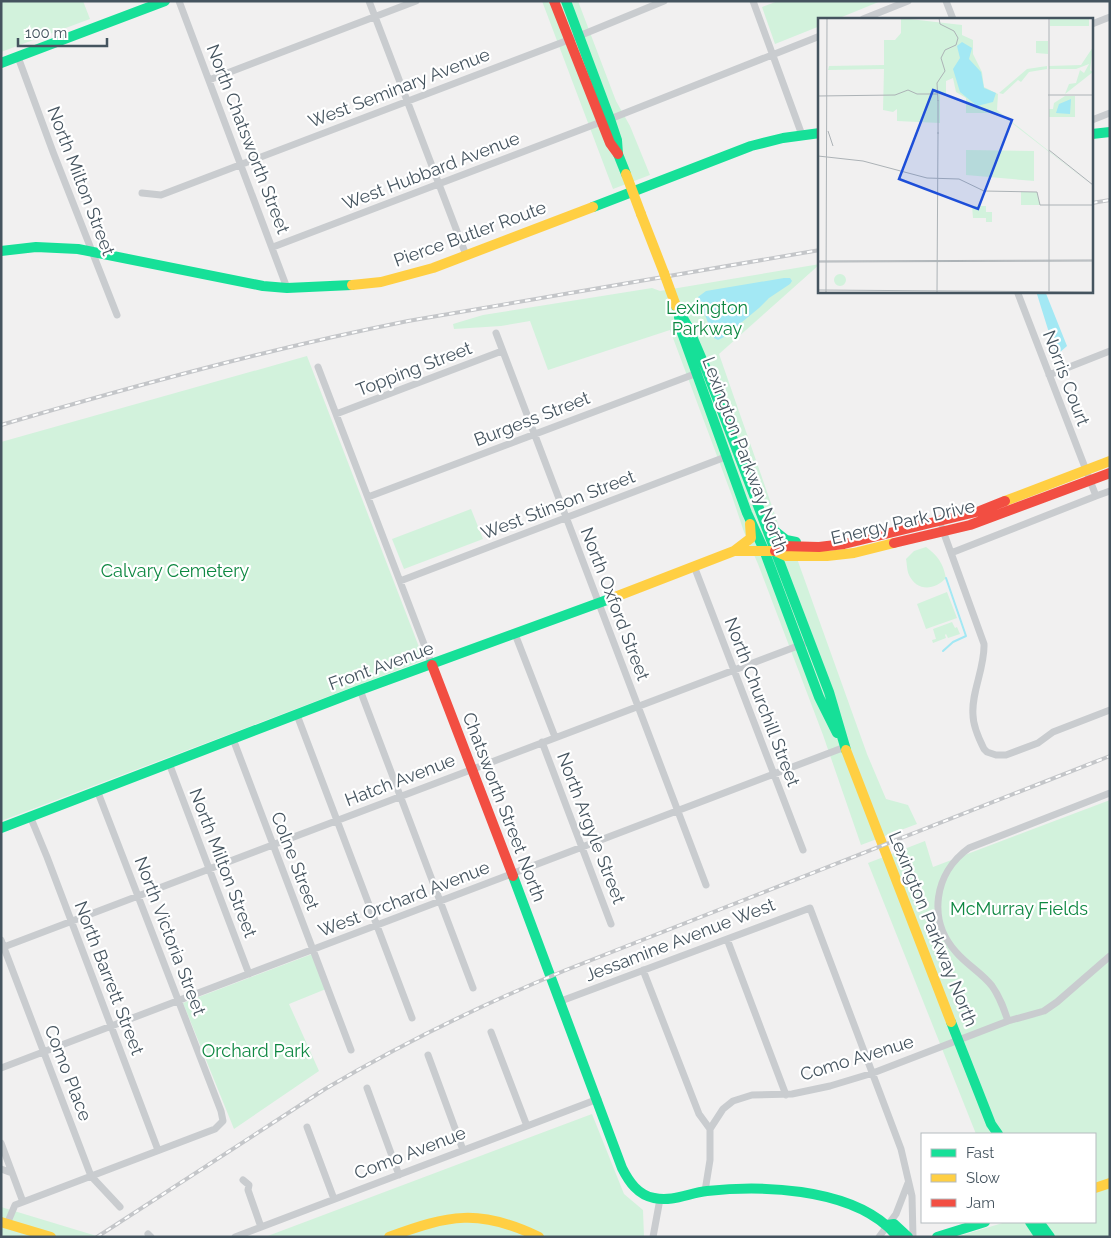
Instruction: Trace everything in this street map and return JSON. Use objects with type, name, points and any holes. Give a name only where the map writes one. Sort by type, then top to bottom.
[{"type":"street","points":[[1,63],[165,1]]},
{"type":"street","name":"North Chatsworth Street","points":[[179,1],[287,288]]},
{"type":"street","points":[[370,1],[466,255]]},
{"type":"street","points":[[209,80],[416,1]]},
{"type":"street","points":[[554,1],[569,40],[606,121]]},
{"type":"street","points":[[566,1],[606,121]]},
{"type":"street","name":"West Seminary Avenue","points":[[142,193],[161,194],[569,40],[664,1]]},
{"type":"street","points":[[753,1],[802,135]]},
{"type":"street","points":[[866,18],[908,1]]},
{"type":"street","points":[[946,1],[953,18]]},
{"type":"street","points":[[1094,23],[1110,18]]},
{"type":"street","name":"West Hubbard Avenue","points":[[272,247],[606,121],[818,37]]},
{"type":"street","name":"North Milton Street","points":[[18,57],[117,315]]},
{"type":"street","points":[[1094,119],[1110,114]]},
{"type":"street","name":"Lexington Parkway North","points":[[606,121],[618,140],[618,154],[676,306],[681,330],[701,371],[765,523],[829,692],[845,747],[963,1038],[992,1129]]},
{"type":"street","points":[[1094,134],[1110,132]]},
{"type":"street","name":"Pierce Butler Route","points":[[1,251],[36,247],[91,251],[263,286],[287,288],[381,282],[420,272],[741,150],[772,140],[818,133]]},
{"type":"street","name":"Norris Court","points":[[1017,292],[1096,496]]},
{"type":"street","name":"North Oxford Street","points":[[496,333],[706,885]]},
{"type":"street","name":"Topping Street","points":[[336,414],[502,351]]},
{"type":"street","points":[[1049,375],[1110,351]]},
{"type":"street","name":"Chatsworth Street North","points":[[318,368],[561,1001],[626,1176],[638,1192],[660,1199]]},
{"type":"street","name":"Lexington Parkway North","points":[[701,371],[750,518],[828,717],[845,747]]},
{"type":"street","name":"Burgess Street","points":[[368,498],[701,371]]},
{"type":"street","name":"West Stinson Street","points":[[400,581],[728,456]]},
{"type":"street","name":"Energy Park Drive","points":[[775,551],[782,546],[814,547],[844,544],[990,519],[1088,476],[1110,462]]},
{"type":"street","name":"Energy Park Drive","points":[[1088,476],[1110,473]]},
{"type":"street","points":[[951,554],[1110,491]]},
{"type":"street","points":[[734,551],[751,538],[750,518]]},
{"type":"street","points":[[765,523],[786,540],[814,547]]},
{"type":"street","points":[[941,527],[984,644],[984,659],[973,716],[982,744],[987,752],[996,756],[1006,755],[1038,743],[1053,732],[1110,710]]},
{"type":"street","name":"Energy Park Drive","points":[[775,551],[786,556],[845,554],[941,527]]},
{"type":"street","name":"Front Avenue","points":[[1,828],[360,690],[432,665],[734,551],[775,551]]},
{"type":"street","name":"North Churchill Street","points":[[694,566],[802,850]]},
{"type":"street","name":"North Argyle Street","points":[[515,634],[555,737]]},
{"type":"street","name":"Hatch Avenue","points":[[2,945],[72,922],[799,644],[810,642]]},
{"type":"street","points":[[360,690],[473,988]]},
{"type":"street","points":[[297,715],[412,1018]]},
{"type":"street","name":"Colne Street","points":[[233,739],[351,1050]]},
{"type":"street","name":"North Argyle Street","points":[[542,742],[611,924]]},
{"type":"street","name":"West Orchard Avenue","points":[[1,1068],[845,747]]},
{"type":"street","name":"North Milton Street","points":[[169,763],[249,974]]},
{"type":"street","name":"North Victoria Street","points":[[97,790],[221,1111],[223,1122],[214,1128],[158,1150]]},
{"type":"street","points":[[1008,1021],[993,987],[957,954],[945,937],[938,913],[939,892],[942,881],[953,862],[973,846],[1110,793]]},
{"type":"street","name":"North Barrett Street","points":[[30,816],[158,1150]]},
{"type":"street","name":"Jessamine Avenue West","points":[[561,1001],[810,908],[873,1073]]},
{"type":"street","points":[[726,939],[786,1095]]},
{"type":"street","name":"Como Place","points":[[2,945],[91,1176],[120,1207]]},
{"type":"street","name":"Como Avenue","points":[[710,1129],[723,1109],[732,1101],[752,1095],[786,1095],[830,1086],[873,1073],[1008,1021],[1044,1011],[1110,956]]},
{"type":"street","points":[[643,970],[699,1114],[710,1129],[710,1160],[705,1191]]},
{"type":"street","points":[[491,1032],[527,1126]]},
{"type":"street","points":[[428,1055],[463,1150]]},
{"type":"street","points":[[873,1073],[901,1149],[912,1196],[913,1237]]},
{"type":"street","points":[[367,1088],[399,1175]]},
{"type":"street","name":"Como Avenue","points":[[235,1237],[598,1100]]},
{"type":"street","points":[[307,1127],[334,1199]]},
{"type":"street","points":[[1,1143],[23,1202]]},
{"type":"street","points":[[51,1237],[4,1223],[15,1205],[158,1150]]},
{"type":"street","points":[[1,1169],[12,1173]]},
{"type":"street","points":[[244,1180],[249,1185],[248,1190],[262,1227]]},
{"type":"street","points":[[879,1237],[896,1214],[908,1182]]},
{"type":"street","points":[[1096,1188],[1110,1183]]},
{"type":"street","points":[[653,1237],[660,1199],[705,1191],[780,1190],[813,1194],[856,1207],[887,1225],[898,1237]]},
{"type":"street","points":[[389,1237],[432,1221],[464,1216],[506,1222],[539,1237]]},
{"type":"street","points":[[938,1237],[982,1223]]},
{"type":"street","points":[[1031,1223],[1040,1237]]},
{"type":"street","points":[[1041,1223],[1050,1237]]},
{"type":"street","points":[[887,1225],[894,1224],[908,1237]]},
{"type":"green space","points":[[1,1],[83,1],[90,19],[1,52]]},
{"type":"green space","points":[[542,1],[578,1],[616,101],[630,126],[650,175],[613,189]]},
{"type":"green space","points":[[778,1],[881,1],[839,18],[818,18],[818,27],[775,44],[762,7]]},
{"type":"green space","name":"Lexington Parkway","points":[[818,264],[719,354],[782,535],[790,539],[867,754],[886,799],[908,805],[917,824],[861,845],[823,735],[744,532],[670,330],[548,370],[530,321],[501,326],[454,329],[453,324],[483,315],[652,288],[660,291]]},
{"type":"green space","name":"Calvary Cemetery","points":[[307,356],[424,660],[1,821],[1,442]]},
{"type":"green space","points":[[471,509],[483,539],[404,569],[392,539]]},
{"type":"green space","points":[[926,547],[939,560],[946,578],[932,587],[921,587],[912,581],[908,573],[906,559],[914,551]]},
{"type":"green space","points":[[947,592],[957,618],[926,629],[917,604]]},
{"type":"green space","points":[[952,622],[960,634],[948,638],[946,634],[946,638],[933,643],[932,640],[936,639],[933,629]]},
{"type":"green space","name":"McMurray Fields","points":[[1110,800],[1110,1237],[956,1237],[1003,1223],[1096,1223],[1096,1133],[976,1133],[868,863],[925,841],[933,867]]},
{"type":"green space","name":"Orchard Park","points":[[312,954],[326,989],[289,1004],[319,1071],[234,1129],[183,1003]]},
{"type":"green space","points":[[592,1114],[624,1194],[643,1210],[644,1237],[265,1237]]},
{"type":"green space","points":[[1,1207],[100,1237],[7,1237],[1,1235]]},
{"type":"water","points":[[790,278],[792,281],[724,337],[718,340],[714,338],[698,297],[706,291]]},
{"type":"water","points":[[1036,292],[1045,292],[1067,346],[1058,354],[1055,352]]},
{"type":"waterway","points":[[943,651],[953,642],[966,636],[946,578]]},
{"type":"railway","points":[[1094,203],[1110,200]]},
{"type":"railway","points":[[1,425],[203,368],[356,332],[408,321],[818,250]]},
{"type":"railway","points":[[97,1237],[325,1089],[414,1040],[474,1010],[566,970],[1110,756]]},
{"type":"traffic: fast","points":[[1,63],[165,1]]},
{"type":"traffic: fast","points":[[566,1],[610,119],[617,140],[618,154],[626,174]]},
{"type":"traffic: fast","points":[[1094,134],[1110,132]]},
{"type":"traffic: fast","points":[[593,207],[751,146],[783,138],[818,133]]},
{"type":"traffic: fast","points":[[1,251],[36,247],[78,249],[263,286],[287,288],[352,285]]},
{"type":"traffic: fast","points":[[676,306],[688,327],[706,369],[829,692],[846,750]]},
{"type":"traffic: fast","points":[[679,317],[681,330],[747,513],[764,550],[819,697],[837,733]]},
{"type":"traffic: fast","points":[[767,525],[786,540],[796,542]]},
{"type":"traffic: fast","points":[[1,828],[360,690],[615,597]]},
{"type":"traffic: fast","points":[[513,876],[622,1168],[639,1191],[648,1196],[661,1199],[728,1189],[776,1189],[801,1192],[848,1204],[869,1213],[898,1237]]},
{"type":"traffic: fast","points":[[951,1022],[991,1124],[997,1133]]},
{"type":"traffic: fast","points":[[937,1237],[982,1223]]},
{"type":"traffic: fast","points":[[1031,1223],[1040,1237]]},
{"type":"traffic: fast","points":[[1040,1223],[1050,1237]]},
{"type":"traffic: fast","points":[[887,1225],[894,1224],[908,1237]]},
{"type":"traffic: slow","points":[[626,174],[641,214]]},
{"type":"traffic: slow","points":[[352,285],[381,282],[433,268],[593,207]]},
{"type":"traffic: slow","points":[[641,214],[664,273]]},
{"type":"traffic: slow","points":[[664,273],[676,306]]},
{"type":"traffic: slow","points":[[1005,501],[1110,461]]},
{"type":"traffic: slow","points":[[734,551],[751,538],[750,524]]},
{"type":"traffic: slow","points":[[615,597],[734,551],[775,551],[786,556],[827,556],[854,553],[894,543]]},
{"type":"traffic: slow","points":[[846,750],[951,1022]]},
{"type":"traffic: slow","points":[[1096,1188],[1110,1183]]},
{"type":"traffic: slow","points":[[389,1237],[429,1224],[464,1218],[481,1218],[499,1222],[539,1237]]},
{"type":"traffic: slow","points":[[1,1222],[51,1237]]},
{"type":"traffic: jam","points":[[554,1],[610,143],[618,154]]},
{"type":"traffic: jam","points":[[894,543],[970,525],[1110,473]]},
{"type":"traffic: jam","points":[[775,551],[782,546],[819,547],[844,544],[980,511],[1005,501]]},
{"type":"traffic: jam","points":[[432,665],[513,876]]}]
